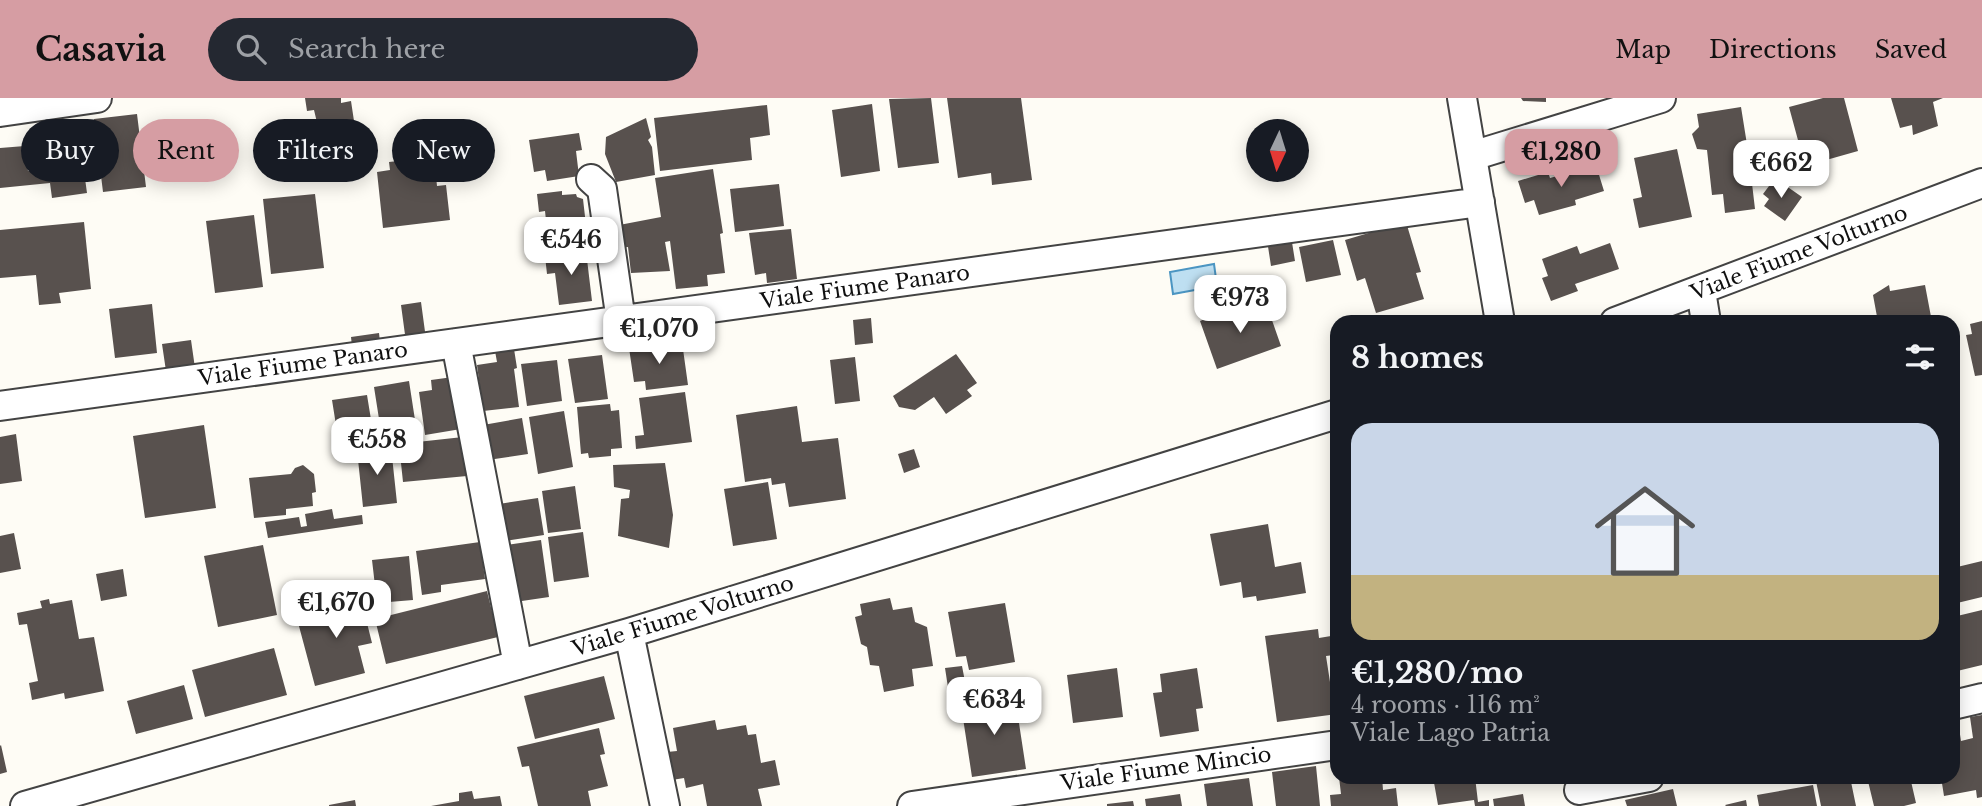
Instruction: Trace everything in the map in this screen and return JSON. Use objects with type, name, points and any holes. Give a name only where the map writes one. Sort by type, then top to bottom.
[{"type":"street","points":[[0,112],[97,98]]},
{"type":"street","points":[[1462,98],[1499,315]]},
{"type":"street","points":[[1472,156],[1661,98]]},
{"type":"street","points":[[591,179],[602,189],[621,321]]},
{"type":"street","name":"Viale Fiume Volturno","points":[[1634,315],[1982,183]]},
{"type":"street","name":"Viale Fiume Panaro","points":[[0,406],[1480,202]]},
{"type":"street","points":[[1701,291],[1705,315]]},
{"type":"street","points":[[456,343],[517,665]]},
{"type":"street","name":"Viale Fiume Volturno","points":[[25,806],[629,633],[1330,416]]},
{"type":"street","points":[[629,633],[665,806]]},
{"type":"street","points":[[1960,703],[1982,698]]},
{"type":"street","name":"Viale Fiume Mincio","points":[[912,806],[1330,746]]},
{"type":"street","points":[[1579,791],[1614,784]]},
{"type":"water","points":[[1214,264],[1217,286],[1173,294],[1170,272]]},
{"type":"building","points":[[305,98],[341,98],[341,103],[351,101],[354,119],[316,119],[314,110],[307,111]]},
{"type":"building","points":[[931,98],[939,163],[898,168],[889,99]]},
{"type":"building","points":[[947,98],[1021,98],[1032,180],[992,185],[991,173],[958,178]]},
{"type":"building","points":[[1521,98],[1546,98],[1546,102],[1523,101]]},
{"type":"building","points":[[1823,98],[1844,98],[1858,151],[1805,166],[1789,107]]},
{"type":"building","points":[[1891,98],[1943,98],[1933,102],[1938,126],[1913,135],[1912,125],[1900,128]]},
{"type":"building","points":[[872,104],[880,171],[841,177],[832,110]]},
{"type":"building","points":[[767,105],[770,135],[750,138],[752,160],[660,171],[654,118]]},
{"type":"building","points":[[1741,107],[1749,157],[1742,161],[1744,176],[1751,175],[1755,209],[1725,213],[1723,194],[1712,195],[1707,150],[1697,149],[1692,134],[1699,127],[1697,114]]},
{"type":"building","points":[[137,114],[138,119],[133,119],[133,182],[145,182],[146,187],[103,192],[102,182],[119,182],[119,119],[94,119]]},
{"type":"building","points":[[646,118],[655,175],[616,182],[605,154],[606,137]]},
{"type":"building","points":[[579,133],[582,150],[576,151],[579,176],[547,181],[545,170],[534,172],[529,140]]},
{"type":"building","points":[[21,146],[21,182],[85,182],[87,193],[52,198],[50,183],[0,188],[0,148]]},
{"type":"building","points":[[1677,149],[1692,217],[1639,228],[1633,199],[1642,197],[1634,158]]},
{"type":"building","points":[[389,162],[392,162],[392,182],[437,182],[437,186],[446,185],[450,220],[383,228],[378,172],[390,170]]},
{"type":"building","points":[[1596,165],[1604,191],[1575,200],[1576,205],[1539,215],[1534,200],[1525,203],[1518,181],[1548,172],[1550,178]]},
{"type":"building","points":[[713,169],[723,233],[720,234],[725,273],[707,275],[708,286],[676,289],[670,241],[665,242],[670,271],[631,273],[628,247],[618,248],[614,226],[661,217],[655,178]]},
{"type":"building","points":[[1772,182],[1779,186],[1782,183],[1802,197],[1785,221],[1764,206],[1769,199],[1763,194]]},
{"type":"building","points":[[779,184],[784,226],[735,232],[730,189]]},
{"type":"building","points":[[562,191],[562,195],[576,194],[583,199],[587,234],[548,239],[545,211],[539,212],[537,194]]},
{"type":"building","points":[[315,194],[324,268],[271,274],[263,199]]},
{"type":"building","points":[[254,215],[263,287],[215,293],[206,221]]},
{"type":"building","points":[[84,222],[91,289],[59,293],[61,303],[39,305],[36,275],[0,278],[0,230]]},
{"type":"building","points":[[1406,222],[1421,272],[1416,273],[1424,299],[1376,313],[1365,278],[1357,281],[1345,240]]},
{"type":"building","points":[[791,229],[797,279],[767,283],[766,273],[755,275],[749,233]]},
{"type":"building","points":[[1291,236],[1295,261],[1271,266],[1267,240]]},
{"type":"building","points":[[1333,240],[1341,275],[1306,282],[1299,247]]},
{"type":"building","points":[[1610,243],[1619,269],[1575,284],[1578,291],[1551,301],[1542,278],[1548,276],[1542,259],[1577,246],[1580,254]]},
{"type":"building","points":[[586,251],[592,301],[559,305],[555,273],[547,274],[545,256]]},
{"type":"building","points":[[1889,285],[1890,291],[1925,285],[1931,315],[1877,315],[1873,295]]},
{"type":"building","points":[[421,302],[426,339],[406,342],[401,305]]},
{"type":"building","points":[[1266,303],[1281,346],[1217,369],[1200,321],[1236,308],[1238,313]]},
{"type":"building","points":[[152,304],[157,353],[115,358],[109,309]]},
{"type":"building","points":[[871,318],[873,343],[855,345],[853,320]]},
{"type":"building","points":[[1982,321],[1982,375],[1975,376],[1966,335],[1972,334],[1970,324]]},
{"type":"building","points":[[379,333],[380,342],[352,346],[351,337]]},
{"type":"building","points":[[191,340],[195,368],[166,371],[162,344]]},
{"type":"building","points":[[682,342],[688,385],[646,390],[645,381],[634,382],[629,348]]},
{"type":"building","points":[[514,349],[519,407],[483,411],[477,365],[497,362],[495,351]]},
{"type":"building","points":[[956,354],[977,383],[967,390],[972,396],[946,414],[934,397],[915,410],[899,407],[893,396]]},
{"type":"building","points":[[602,355],[608,399],[575,403],[568,359]]},
{"type":"building","points":[[855,357],[860,401],[835,404],[830,360]]},
{"type":"building","points":[[557,360],[562,401],[527,406],[521,364]]},
{"type":"building","points":[[453,377],[461,429],[425,435],[419,392],[432,390],[431,380]]},
{"type":"building","points":[[409,381],[417,433],[382,438],[374,387]]},
{"type":"building","points":[[685,392],[692,442],[636,449],[635,436],[644,435],[639,398]]},
{"type":"building","points":[[367,395],[374,438],[339,444],[332,400]]},
{"type":"building","points":[[610,404],[611,411],[619,410],[622,448],[611,449],[611,456],[589,458],[588,453],[581,454],[577,407]]},
{"type":"building","points":[[797,406],[802,442],[838,438],[846,499],[789,507],[785,483],[772,485],[771,478],[745,482],[736,415]]},
{"type":"building","points":[[564,411],[573,467],[538,474],[529,417]]},
{"type":"building","points":[[522,418],[528,454],[488,460],[483,425]]},
{"type":"building","points":[[204,425],[216,508],[145,518],[133,436]]},
{"type":"building","points":[[16,434],[22,481],[0,484],[0,437]]},
{"type":"building","points":[[463,437],[467,476],[403,482],[399,444]]},
{"type":"building","points":[[391,447],[397,503],[363,507],[357,450]]},
{"type":"building","points":[[914,449],[920,467],[904,473],[898,454]]},
{"type":"building","points":[[665,463],[673,515],[669,548],[618,536],[621,499],[629,498],[630,490],[614,487],[613,465]]},
{"type":"building","points":[[303,465],[314,474],[316,492],[312,493],[313,506],[286,509],[286,515],[254,518],[249,478],[291,474],[295,468]]},
{"type":"building","points":[[768,482],[777,539],[733,546],[724,489]]},
{"type":"building","points":[[575,486],[581,529],[548,533],[542,491]]},
{"type":"building","points":[[538,498],[544,535],[504,541],[499,504]]},
{"type":"building","points":[[332,509],[334,519],[362,515],[363,524],[268,538],[265,522],[299,517],[301,527],[307,526],[305,514]]},
{"type":"building","points":[[1268,524],[1275,567],[1301,562],[1306,593],[1257,601],[1256,596],[1243,598],[1241,582],[1220,586],[1210,534]]},
{"type":"building","points":[[583,532],[589,577],[554,582],[548,537]]},
{"type":"building","points":[[14,533],[21,569],[0,573],[0,536]]},
{"type":"building","points":[[541,540],[549,597],[515,602],[506,545]]},
{"type":"building","points":[[480,542],[485,579],[441,585],[441,592],[422,595],[416,551]]},
{"type":"building","points":[[263,545],[277,615],[218,627],[204,556]]},
{"type":"building","points":[[409,556],[413,600],[377,603],[372,560]]},
{"type":"building","points":[[1982,561],[1982,597],[1960,602],[1960,566]]},
{"type":"building","points":[[123,569],[127,596],[101,601],[96,574]]},
{"type":"building","points":[[487,591],[498,637],[386,664],[375,619]]},
{"type":"building","points":[[369,597],[373,613],[365,615],[372,643],[358,646],[365,673],[315,686],[296,615]]},
{"type":"building","points":[[890,598],[893,610],[912,607],[915,622],[927,627],[933,666],[912,669],[914,686],[884,692],[879,666],[870,665],[867,647],[861,644],[855,617],[862,615],[860,604]]},
{"type":"building","points":[[49,599],[50,604],[72,600],[79,639],[94,637],[104,691],[65,699],[64,693],[32,700],[29,683],[38,681],[27,624],[19,625],[17,613],[42,608],[40,601]]},
{"type":"building","points":[[1005,603],[1015,662],[969,670],[966,656],[956,657],[948,612]]},
{"type":"building","points":[[1982,610],[1982,665],[1960,670],[1960,615]]},
{"type":"building","points":[[1318,629],[1319,638],[1330,636],[1330,656],[1326,656],[1330,682],[1330,715],[1277,722],[1265,636]]},
{"type":"building","points":[[274,648],[287,695],[205,717],[192,670]]},
{"type":"building","points":[[962,666],[967,692],[949,694],[945,668]]},
{"type":"building","points":[[1117,668],[1123,717],[1073,723],[1067,675]]},
{"type":"building","points":[[1197,668],[1203,708],[1196,709],[1199,731],[1160,737],[1153,693],[1162,692],[1160,674]]},
{"type":"building","points":[[604,676],[615,719],[535,739],[524,696]]},
{"type":"building","points":[[184,685],[193,719],[136,734],[127,701]]},
{"type":"building","points":[[1015,697],[1026,769],[972,777],[961,705]]},
{"type":"building","points":[[1982,715],[1982,797],[1977,798],[1976,790],[1944,796],[1942,784],[1960,784],[1960,734],[1961,741],[1973,738],[1970,717]]},
{"type":"building","points":[[715,720],[717,730],[746,725],[748,735],[756,734],[761,763],[775,760],[780,785],[758,789],[762,806],[707,806],[703,784],[686,788],[684,778],[672,780],[667,752],[677,751],[673,728]]},
{"type":"building","points":[[599,728],[605,754],[600,755],[608,786],[588,791],[591,806],[538,806],[529,766],[522,767],[517,747]]},
{"type":"building","points":[[0,746],[7,772],[0,774]]},
{"type":"building","points":[[1316,766],[1320,806],[1276,806],[1272,772]]},
{"type":"building","points":[[1249,778],[1253,806],[1207,806],[1204,784]]},
{"type":"building","points":[[1340,784],[1383,784],[1383,790],[1396,788],[1398,806],[1331,806],[1330,795],[1341,794]]},
{"type":"building","points":[[1434,784],[1476,784],[1478,802],[1489,800],[1489,806],[1475,806],[1474,800],[1438,805]]},
{"type":"building","points":[[1817,784],[1851,784],[1856,806],[1821,806]]},
{"type":"building","points":[[1869,784],[1912,784],[1916,803],[1904,806],[1874,806]]},
{"type":"building","points":[[1813,785],[1817,806],[1759,806],[1757,795]]},
{"type":"building","points":[[1673,789],[1677,806],[1627,806],[1625,800]]},
{"type":"building","points":[[472,791],[474,799],[500,796],[502,806],[431,806],[459,801],[459,793]]},
{"type":"building","points":[[1180,794],[1182,806],[1146,806],[1145,799]]},
{"type":"building","points":[[1523,794],[1525,806],[1494,806],[1493,799]]},
{"type":"building","points":[[355,800],[356,806],[329,806],[329,805]]},
{"type":"building","points":[[1746,800],[1747,806],[1725,805]]},
{"type":"building","points":[[1133,801],[1134,806],[1107,806],[1107,804]]}]
